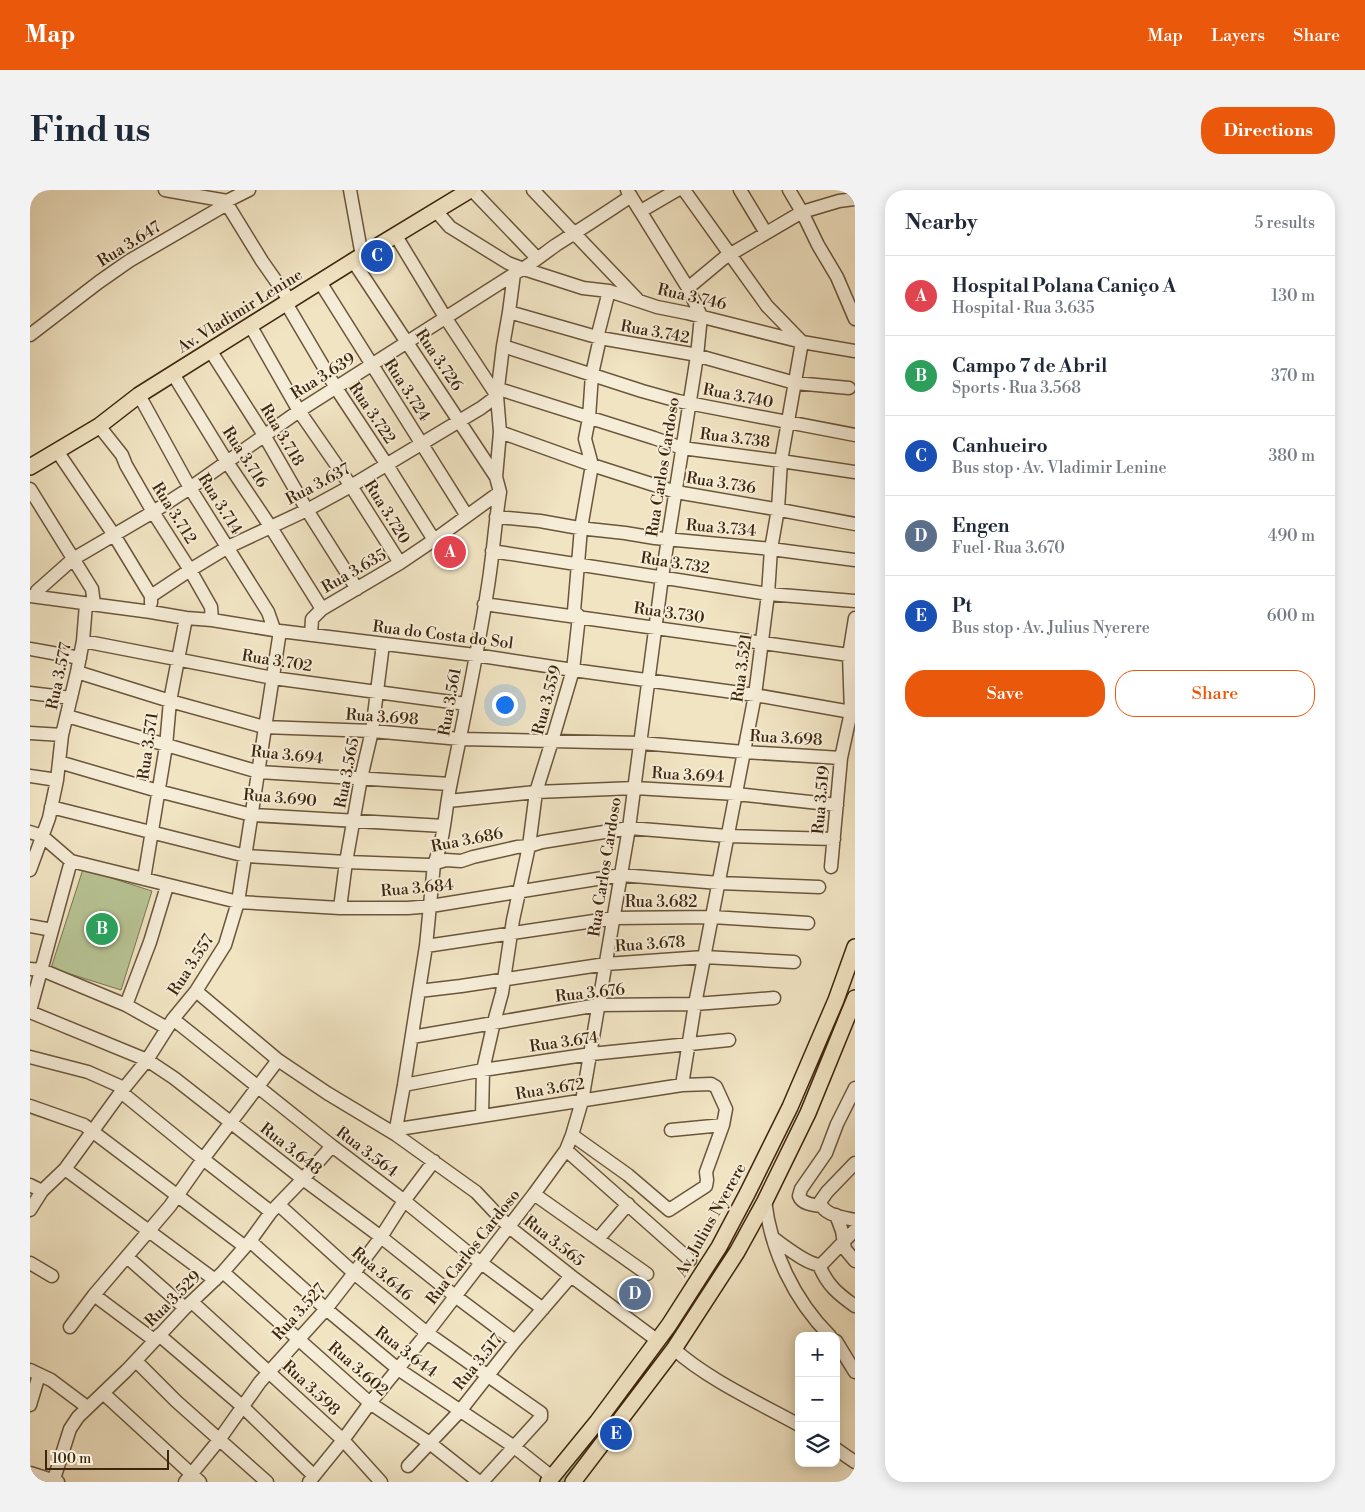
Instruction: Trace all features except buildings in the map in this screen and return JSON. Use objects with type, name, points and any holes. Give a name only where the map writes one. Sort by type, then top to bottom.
[{"type":"main road","name":"Av. Vladimir Lenine","points":[[30,467],[99,426],[139,395],[210,350],[471,190]]},
{"type":"main road","name":"Av. Julius Nyerere","points":[[550,1480],[597,1422],[669,1326],[719,1247],[786,1116],[836,1000],[855,947]]},
{"type":"main road","points":[[573,1482],[684,1335],[737,1252],[765,1201],[808,1114],[855,998]]},
{"type":"main road","points":[[669,1326],[684,1335]]},
{"type":"street","points":[[164,190],[227,203]]},
{"type":"street","name":"Rua 3.647","points":[[30,335],[129,261],[249,190]]},
{"type":"street","points":[[350,190],[357,259]]},
{"type":"street","points":[[471,190],[537,258]]},
{"type":"street","points":[[533,190],[639,300]]},
{"type":"street","points":[[641,211],[677,190]]},
{"type":"street","points":[[684,190],[767,306],[802,342]]},
{"type":"street","points":[[740,190],[766,233]]},
{"type":"street","points":[[789,190],[818,246],[837,277],[855,320]]},
{"type":"street","points":[[629,193],[688,288],[701,316]]},
{"type":"street","name":"Rua 3.639","points":[[33,591],[73,559],[190,488],[299,411],[519,271],[629,193]]},
{"type":"street","points":[[688,288],[730,255],[802,212],[851,196]]},
{"type":"street","name":"Rua 3.722","points":[[227,203],[288,302],[336,388],[434,540]]},
{"type":"street","name":"Rua 3.746","points":[[436,211],[450,227],[519,271],[586,289],[609,291],[657,307],[701,316],[802,342],[855,351]]},
{"type":"street","points":[[396,236],[445,317],[498,392]]},
{"type":"street","name":"Rua 3.726","points":[[357,259],[407,342],[496,477]]},
{"type":"street","name":"Rua 3.561","points":[[395,1134],[426,946],[434,864],[438,855],[444,826],[492,551],[500,492],[496,477],[500,432],[498,392],[503,346],[519,271]]},
{"type":"street","name":"Rua 3.724","points":[[320,282],[467,516]]},
{"type":"street","name":"Rua 3.559","points":[[482,1116],[483,1070],[504,980],[518,891],[529,846],[536,792],[572,670],[579,616],[574,611],[581,528],[592,465],[585,439],[589,418],[592,374],[600,338],[598,334],[609,291]]},
{"type":"street","name":"Rua 3.742","points":[[509,312],[600,338],[697,356],[796,383],[849,388]]},
{"type":"street","name":"Rua Carlos Cardoso","points":[[311,1479],[509,1227],[566,1150],[572,1135],[582,1101],[591,1054],[629,828],[662,577],[697,356],[701,316]]},
{"type":"street","name":"Rua 3.720","points":[[250,325],[299,411],[351,486],[400,563]]},
{"type":"street","name":"Rua 3.521","points":[[682,1086],[695,1004],[755,695],[768,594],[771,550],[778,509],[781,461],[802,342]]},
{"type":"street","name":"Rua 3.740","points":[[503,346],[642,391],[689,403],[855,435]]},
{"type":"street","name":"Rua 3.718","points":[[210,350],[357,589]]},
{"type":"street","name":"Rua 3.716","points":[[173,374],[227,462],[322,609]]},
{"type":"street","name":"Rua 3.738","points":[[498,392],[589,418],[682,448],[855,472]]},
{"type":"street","name":"Rua 3.637","points":[[151,596],[228,547],[307,510],[423,444],[481,408],[498,392]]},
{"type":"street","name":"Rua 3.714","points":[[139,395],[190,488],[268,612],[277,630]]},
{"type":"street","name":"Rua 3.712","points":[[99,426],[122,455],[153,512],[190,570],[211,607],[212,620]]},
{"type":"street","name":"Rua 3.736","points":[[500,432],[592,465],[676,492],[855,524]]},
{"type":"street","points":[[57,451],[114,535],[151,596],[151,612]]},
{"type":"street","points":[[30,489],[92,590],[90,604]]},
{"type":"street","name":"Rua 3.635","points":[[311,634],[312,619],[322,609],[400,563],[500,492]]},
{"type":"street","name":"Rua 3.734","points":[[496,517],[540,521],[668,540],[855,560]]},
{"type":"street","name":"Rua 3.732","points":[[492,551],[768,594],[855,601]]},
{"type":"street","name":"Rua do Costa do Sol","points":[[33,591],[90,604],[383,644],[475,654],[572,670],[755,695],[851,712]]},
{"type":"street","name":"Rua 3.577","points":[[30,870],[36,834],[49,818],[57,780],[62,735],[80,658],[90,604]]},
{"type":"street","name":"Rua 3.730","points":[[484,604],[762,642],[849,656]]},
{"type":"street","name":"Rua 3.571","points":[[144,879],[166,746],[170,701],[186,618]]},
{"type":"street","name":"Rua 3.519","points":[[830,867],[841,758],[851,712],[849,656],[855,618]]},
{"type":"street","name":"Rua 3.557","points":[[30,1210],[36,1188],[66,1169],[147,1060],[226,945],[238,902],[246,856],[264,727],[273,678],[277,630]]},
{"type":"street","name":"Rua 3.702","points":[[83,641],[273,678],[466,704]]},
{"type":"street","name":"Rua 3.565","points":[[340,908],[361,778],[372,731],[383,644]]},
{"type":"street","points":[[30,649],[80,658]]},
{"type":"street","name":"Rua 3.698","points":[[77,672],[170,701],[264,727],[372,731],[460,739],[640,743],[841,758]]},
{"type":"street","points":[[30,693],[71,698]]},
{"type":"street","name":"Rua 3.694","points":[[67,716],[259,772],[450,784]]},
{"type":"street","points":[[30,733],[62,735]]},
{"type":"street","name":"Rua 3.690","points":[[59,762],[158,791],[252,815],[444,826]]},
{"type":"street","points":[[30,776],[57,780]]},
{"type":"street","name":"Rua 3.694","points":[[448,801],[536,792],[635,788],[736,794],[836,805]]},
{"type":"street","name":"Rua 3.686","points":[[51,807],[246,856],[346,862],[434,864],[446,860],[461,862],[473,857],[516,847],[629,828],[727,836],[834,839]]},
{"type":"street","name":"Rua 3.684","points":[[36,834],[71,861],[238,902],[340,908],[408,908],[431,906],[621,875],[719,883],[819,887]]},
{"type":"street","points":[[30,1011],[36,970],[52,930],[71,861]]},
{"type":"street","points":[[126,1005],[150,942],[167,886]]},
{"type":"street","name":"Rua 3.682","points":[[426,946],[614,918],[712,918],[808,923]]},
{"type":"street","points":[[30,926],[52,930]]},
{"type":"street","name":"Rua 3.678","points":[[419,991],[606,964],[704,957],[794,962]]},
{"type":"street","name":"Rua 3.564","points":[[36,970],[170,1024],[259,1087],[332,1146],[404,1200],[481,1263],[543,1309]]},
{"type":"street","name":"Rua 3.565","points":[[196,990],[278,1060],[327,1093],[395,1134],[476,1192],[509,1227],[658,1341]]},
{"type":"street","name":"Rua 3.676","points":[[412,1037],[598,1005],[695,1004],[774,998]]},
{"type":"street","name":"Rua 3.648","points":[[30,1011],[147,1060],[174,1078],[303,1180],[381,1237],[515,1342]]},
{"type":"street","name":"Rua 3.674","points":[[404,1085],[483,1070],[591,1054],[729,1040]]},
{"type":"street","name":"Rua 3.646","points":[[30,1057],[87,1072],[123,1090],[203,1159],[275,1208],[427,1333],[541,1412],[541,1415],[513,1446]]},
{"type":"street","points":[[70,1328],[94,1295],[178,1195],[278,1060]]},
{"type":"street","name":"Rua 3.672","points":[[395,1134],[405,1128],[682,1086],[711,1084],[716,1087],[726,1109],[723,1125]]},
{"type":"street","points":[[821,1206],[802,1201],[799,1196],[801,1189],[826,1153],[837,1124],[854,1094]]},
{"type":"street","name":"Rua 3.644","points":[[30,1106],[84,1125],[93,1131],[178,1195],[247,1243],[398,1369],[513,1446],[550,1480]]},
{"type":"street","points":[[572,1135],[628,1175],[669,1210],[706,1186],[706,1172],[723,1125],[670,1130]]},
{"type":"street","name":"Rua 3.529","points":[[55,1482],[70,1429],[78,1417],[219,1276],[275,1208],[303,1180],[332,1146]]},
{"type":"street","points":[[566,1150],[690,1260]]},
{"type":"street","name":"Rua 3.527","points":[[192,1480],[242,1406],[269,1371],[326,1309],[381,1237],[404,1200],[434,1161]]},
{"type":"street","points":[[855,1163],[820,1202],[824,1210],[855,1220]]},
{"type":"street","name":"Rua 3.602","points":[[66,1169],[150,1230],[219,1276],[298,1338],[370,1403],[431,1444],[481,1482]]},
{"type":"street","points":[[534,1194],[646,1274]]},
{"type":"street","points":[[765,1201],[775,1248],[795,1291],[815,1320],[826,1332]]},
{"type":"street","points":[[598,1239],[628,1204]]},
{"type":"street","points":[[836,1215],[847,1252],[855,1261]]},
{"type":"street","points":[[819,1265],[855,1230]]},
{"type":"street","points":[[773,1238],[807,1260],[819,1265],[824,1276],[837,1294],[855,1306]]},
{"type":"street","name":"Rua 3.598","points":[[127,1257],[269,1371],[343,1440],[381,1482]]},
{"type":"street","points":[[30,1264],[52,1276]]},
{"type":"street","name":"Rua 3.517","points":[[408,1466],[431,1444],[571,1276]]},
{"type":"street","points":[[94,1295],[157,1337],[242,1406],[311,1479]]},
{"type":"street","points":[[840,1345],[851,1355],[855,1372]]},
{"type":"street","points":[[674,1349],[685,1359],[718,1380],[795,1424]]},
{"type":"street","points":[[136,1361],[176,1401],[267,1482]]},
{"type":"street","points":[[30,1405],[35,1372],[51,1380],[87,1407]]},
{"type":"street","points":[[103,1393],[192,1480]]},
{"type":"street","points":[[481,1482],[513,1446]]},
{"type":"street","points":[[840,1452],[855,1462]]},
{"type":"street","points":[[30,1473],[55,1482]]},
{"type":"green space","points":[[83,869],[152,891],[121,990],[51,968]]},
{"type":"green space","points":[[673,1330],[677,1334],[566,1482],[552,1482]]},
{"type":"place","name":"Canhueiro","points":[[377,256]]},
{"type":"place","name":"Hospital Polana Caniço A","points":[[450,552]]},
{"type":"place","name":"Campo 7 de Abril","points":[[102,929]]},
{"type":"place","name":"Engen","points":[[635,1294]]},
{"type":"place","name":"Pt","points":[[616,1434]]}]
